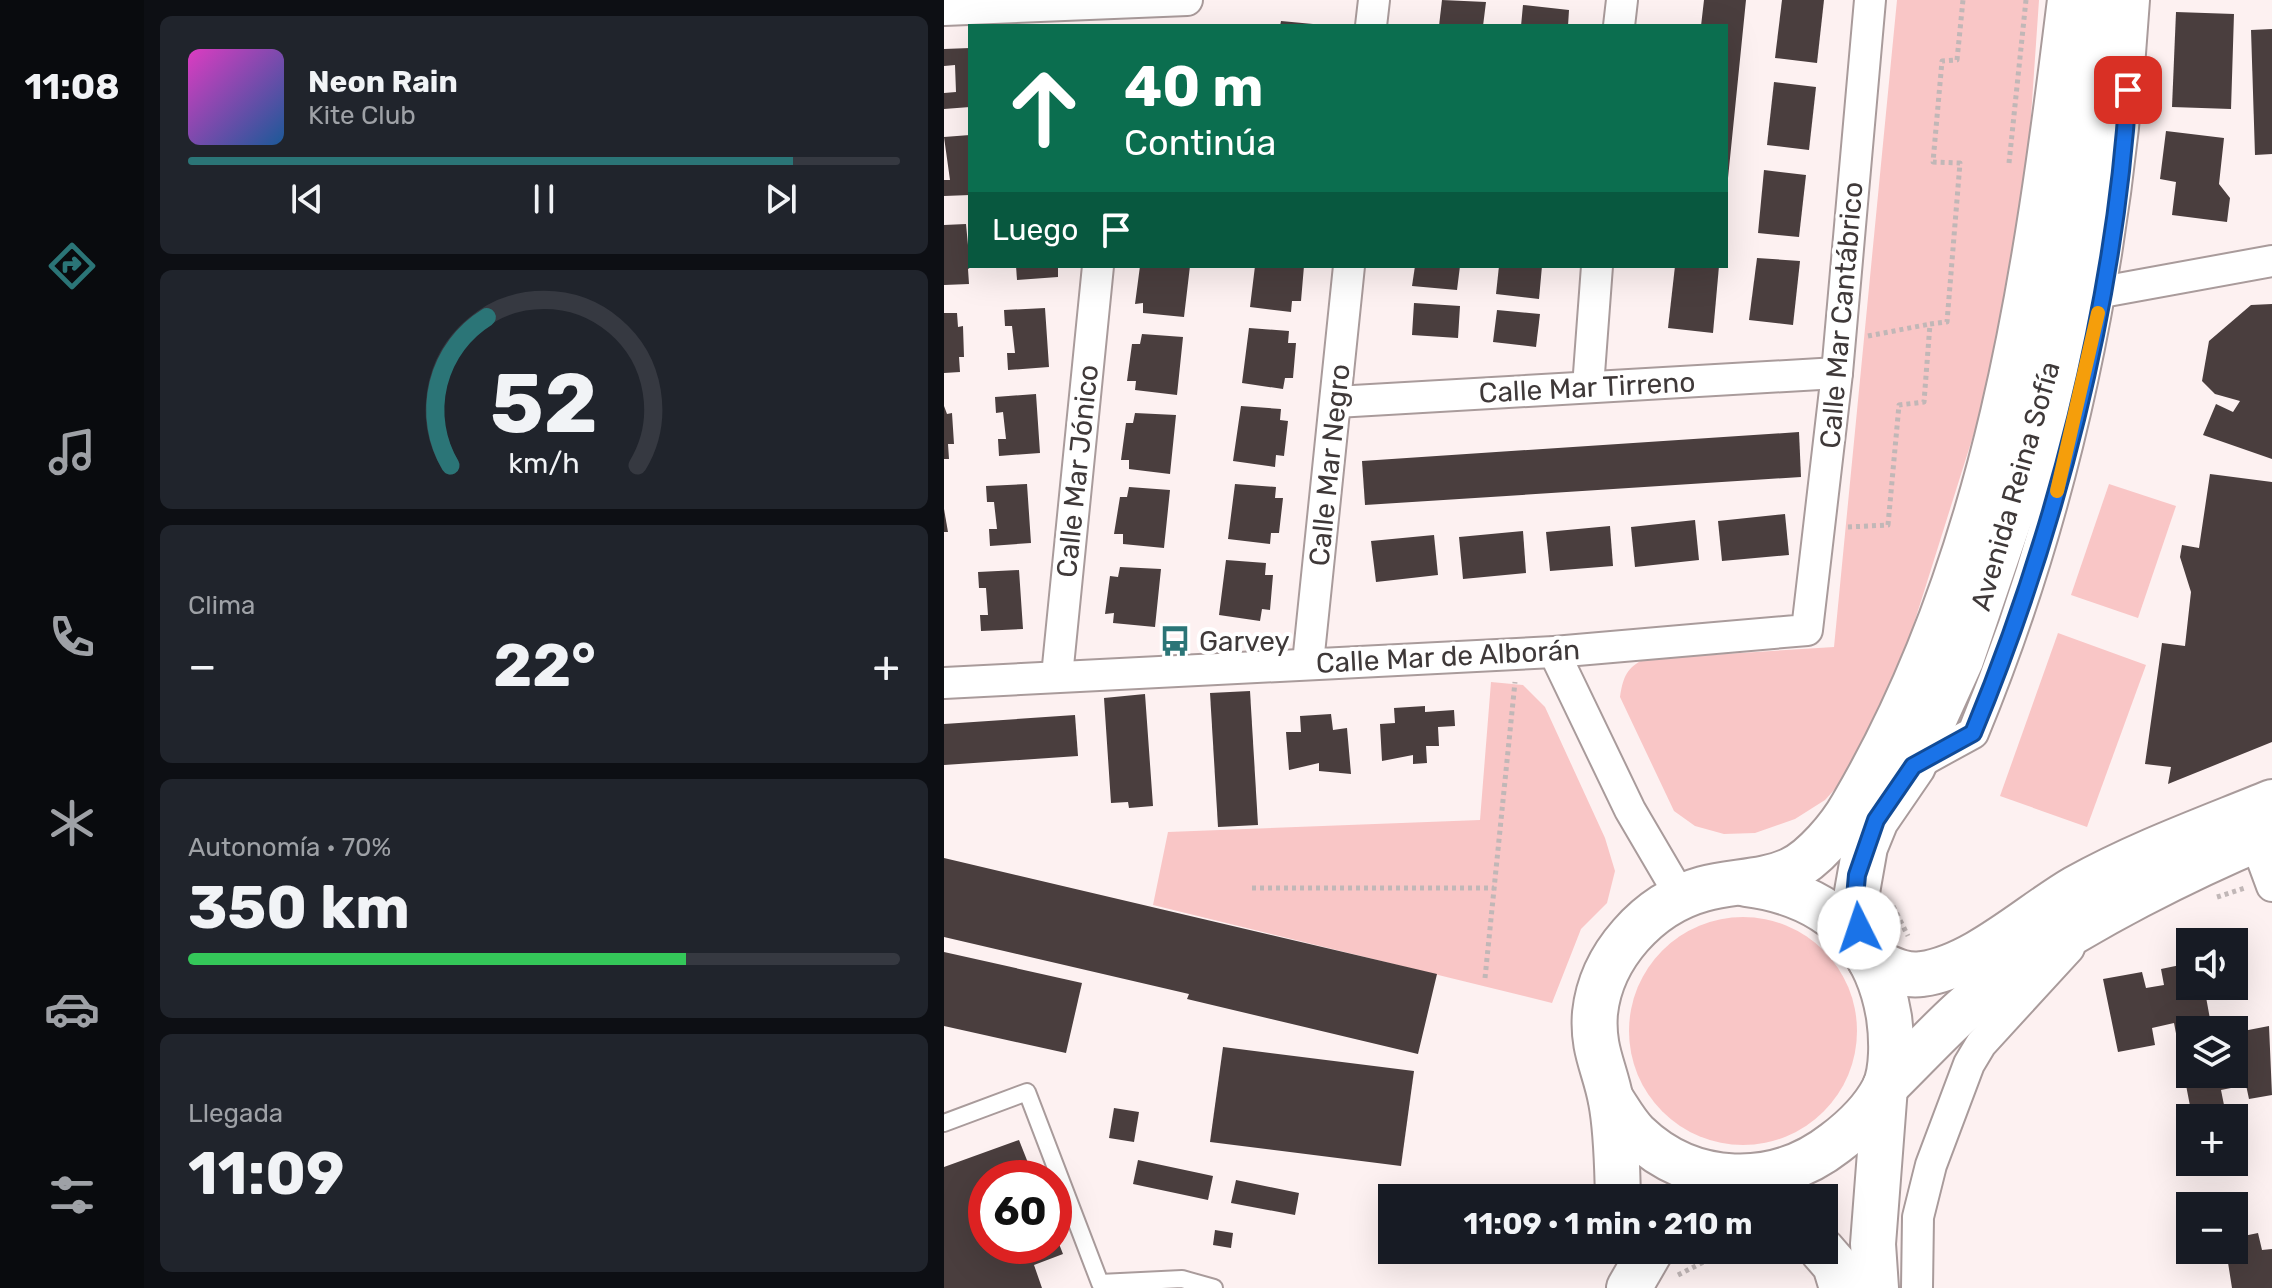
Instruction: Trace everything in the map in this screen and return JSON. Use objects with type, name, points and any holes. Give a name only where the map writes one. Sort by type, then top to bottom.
[{"type":"main road","name":"Avenida Reina Sofía","points":[[1617,1184],[1611,1099],[1596,1054],[1595,1012],[1604,978],[1620,948],[1644,922],[1681,897],[1793,870],[1829,837],[1850,810],[1942,621],[1980,498],[2020,346],[2042,226],[2070,0]]},
{"type":"main road","name":"Avenida Reina Sofía","points":[[1867,954],[1854,909],[1865,847],[1876,820],[1913,766],[1967,646],[2022,482],[2052,365],[2071,271],[2100,0]]},
{"type":"main road","points":[[1867,954],[1905,975],[1925,974],[1958,962],[2075,889],[2148,852],[2268,848]]},
{"type":"main road","points":[[1876,1288],[1873,1244],[1885,1087],[1950,1021],[2011,971],[2168,880],[2268,848]]},
{"type":"main road","name":"Avenida Reina Sofía","points":[[1744,884],[1777,888],[1806,899],[1837,918],[1867,954],[1879,975],[1891,1032],[1885,1087],[1866,1116],[1820,1155],[1752,1184]]},
{"type":"main road","name":"Avenida Reina Sofía","points":[[1611,1099],[1635,1133],[1668,1158],[1707,1174],[1722,1184]]},
{"type":"main road","points":[[1597,1288],[1612,1264]]},
{"type":"main road","points":[[1834,1264],[1842,1288]]},
{"type":"street","points":[[944,10],[1124,10],[1187,0]]},
{"type":"street","points":[[1371,24],[1374,0]]},
{"type":"street","points":[[1619,24],[1622,0]]},
{"type":"street","name":"Calle Mar Cantábrico","points":[[1807,630],[1837,373],[1870,0]]},
{"type":"street","points":[[1913,766],[1973,733],[1997,675],[2060,478],[2102,292],[2126,120],[2134,0]]},
{"type":"street","points":[[2102,292],[2272,261]]},
{"type":"street","name":"Calle Mar Jónico","points":[[1057,676],[1098,268]]},
{"type":"street","name":"Calle Mar Negro","points":[[1308,663],[1349,268]]},
{"type":"street","points":[[1588,387],[1597,268]]},
{"type":"street","name":"Calle Mar Tirreno","points":[[1336,402],[1837,373]]},
{"type":"street","name":"Calle Mar de Alborán","points":[[944,683],[1554,652],[1807,630]]},
{"type":"street","points":[[1554,652],[1630,810],[1681,897]]},
{"type":"street","points":[[1917,1288],[1918,1217],[1931,1165],[1969,1064],[1981,1044],[2089,926]]},
{"type":"lane","points":[[944,1123],[1027,1092],[1100,1283],[1182,1279],[1214,1288]]},
{"type":"path","points":[[1840,341],[1947,322],[1960,163],[1933,162],[1942,61],[1957,60],[1963,0]]},
{"type":"path","points":[[1819,528],[1888,525],[1899,405],[1924,402],[1930,324]]},
{"type":"path","points":[[1485,978],[1518,654]]},
{"type":"path","points":[[2208,896],[2224,897],[2268,848]]},
{"type":"path","points":[[1252,888],[1494,888]]},
{"type":"path","points":[[1650,1273],[1680,1264]]},
{"type":"shaded area","points":[[1897,0],[2039,0],[2029,145],[2011,284],[1986,395],[1898,674],[1854,768],[1825,800],[1795,819],[1755,833],[1724,834],[1695,826],[1674,811],[1620,697],[1621,690],[1630,669],[1645,659],[1834,647]]},
{"type":"shaded area","points":[[2109,484],[2176,506],[2138,618],[2071,595]]},
{"type":"shaded area","points":[[2058,633],[2146,665],[2087,827],[2000,796]]},
{"type":"shaded area","points":[[1491,682],[1523,685],[1545,707],[1605,838],[1615,871],[1607,903],[1581,929],[1552,1003],[1153,905],[1168,832],[1480,820]]},
{"type":"shaded area","points":[[1743,917],[1765,919],[1787,926],[1824,950],[1848,987],[1855,1009],[1855,1053],[1848,1075],[1824,1112],[1787,1136],[1765,1143],[1743,1145],[1721,1143],[1699,1136],[1662,1112],[1638,1075],[1631,1053],[1629,1031],[1631,1009],[1638,987],[1662,950],[1699,926],[1721,919]]},
{"type":"building","points":[[1442,0],[1486,2],[1483,24],[1439,24]]},
{"type":"building","points":[[1704,0],[1746,0],[1728,178],[1728,24],[1701,24]]},
{"type":"building","points":[[1782,0],[1824,0],[1817,63],[1775,58]]},
{"type":"building","points":[[1523,5],[1569,10],[1568,24],[1521,24]]},
{"type":"building","points":[[2176,12],[2234,14],[2231,109],[2172,107]]},
{"type":"building","points":[[1281,21],[1313,24],[1280,24]]},
{"type":"building","points":[[2272,29],[2272,154],[2255,155],[2251,30]]},
{"type":"building","points":[[968,48],[968,107],[944,109],[944,93],[956,92],[955,65],[944,66],[944,49]]},
{"type":"building","points":[[1774,82],[1816,87],[1809,150],[1767,145]]},
{"type":"building","points":[[2166,131],[2224,138],[2219,184],[2230,198],[2227,222],[2172,215],[2176,182],[2160,179]]},
{"type":"building","points":[[968,135],[968,195],[944,196],[944,180],[950,180],[944,137]]},
{"type":"building","points":[[1764,170],[1806,175],[1799,237],[1758,233]]},
{"type":"building","points":[[966,224],[969,284],[944,285],[944,225]]},
{"type":"building","points":[[1757,258],[1800,261],[1793,325],[1749,320]]},
{"type":"building","points":[[1016,268],[1058,268],[1058,277],[1017,280]]},
{"type":"building","points":[[1140,268],[1190,268],[1184,317],[1143,313],[1143,303],[1135,304]]},
{"type":"building","points":[[1255,268],[1304,268],[1301,301],[1292,301],[1291,312],[1250,307]]},
{"type":"building","points":[[1415,268],[1460,268],[1457,290],[1412,286]]},
{"type":"building","points":[[1499,268],[1542,268],[1539,299],[1496,294]]},
{"type":"building","points":[[1675,268],[1719,268],[1713,333],[1668,328]]},
{"type":"building","points":[[1414,303],[1460,306],[1458,338],[1412,335]]},
{"type":"building","points":[[2272,304],[2272,459],[2203,435],[2216,404],[2233,412],[2240,401],[2215,394],[2202,381],[2209,341],[2251,305]]},
{"type":"building","points":[[1045,308],[1049,367],[1008,370],[1007,353],[1015,353],[1012,326],[1005,326],[1004,310]]},
{"type":"building","points":[[1497,310],[1540,314],[1536,347],[1493,342]]},
{"type":"building","points":[[944,313],[957,313],[958,327],[963,326],[964,357],[959,357],[960,372],[944,373]]},
{"type":"building","points":[[1249,328],[1289,331],[1288,343],[1296,343],[1293,378],[1285,378],[1283,389],[1242,383]]},
{"type":"building","points":[[1142,334],[1183,337],[1177,395],[1135,390],[1136,381],[1127,381],[1132,344],[1140,344]]},
{"type":"building","points":[[1036,394],[1040,453],[999,456],[998,439],[1006,439],[1003,412],[996,413],[995,397]]},
{"type":"building","points":[[944,406],[947,414],[952,413],[954,444],[948,444],[949,459],[944,459]]},
{"type":"building","points":[[1241,406],[1281,409],[1280,420],[1288,421],[1284,456],[1276,455],[1275,467],[1233,461]]},
{"type":"building","points":[[1135,413],[1176,415],[1170,474],[1129,469],[1129,460],[1121,460],[1126,423],[1133,423]]},
{"type":"building","points":[[1799,432],[1801,477],[1365,505],[1362,461]]},
{"type":"building","points":[[2210,474],[2272,482],[2272,742],[2168,784],[2171,767],[2145,764],[2162,643],[2185,646],[2191,592],[2180,557],[2182,545],[2199,548]]},
{"type":"building","points":[[1027,484],[1031,543],[990,546],[989,529],[997,529],[994,502],[987,502],[986,486]]},
{"type":"building","points":[[1235,484],[1276,487],[1275,498],[1283,498],[1279,533],[1271,533],[1270,544],[1228,539]]},
{"type":"building","points":[[1129,487],[1170,490],[1164,548],[1123,544],[1123,534],[1114,534],[1120,497],[1127,497]]},
{"type":"building","points":[[944,509],[948,532],[944,532]]},
{"type":"building","points":[[1785,514],[1789,555],[1722,561],[1718,521]]},
{"type":"building","points":[[1695,520],[1699,560],[1635,567],[1631,527]]},
{"type":"building","points":[[1610,526],[1613,566],[1550,571],[1546,532]]},
{"type":"building","points":[[1523,531],[1526,573],[1463,579],[1459,537]]},
{"type":"building","points":[[1434,535],[1438,575],[1376,582],[1371,541]]},
{"type":"building","points":[[1226,560],[1266,563],[1265,575],[1273,575],[1270,610],[1262,609],[1260,621],[1219,615]]},
{"type":"building","points":[[1120,567],[1161,569],[1155,627],[1113,623],[1114,613],[1105,614],[1110,576],[1118,577]]},
{"type":"building","points":[[1019,570],[1023,629],[981,631],[980,615],[988,615],[986,588],[979,588],[978,572]]},
{"type":"building","points":[[1250,691],[1258,825],[1218,827],[1210,693]]},
{"type":"building","points":[[1145,694],[1153,806],[1129,808],[1128,802],[1111,803],[1104,698]]},
{"type":"building","points":[[1425,706],[1425,712],[1454,710],[1455,726],[1438,727],[1439,746],[1426,746],[1427,763],[1413,764],[1413,755],[1382,761],[1380,724],[1395,723],[1394,708]]},
{"type":"building","points":[[1331,714],[1333,730],[1347,728],[1351,774],[1319,771],[1319,763],[1289,770],[1286,732],[1301,732],[1300,716]]},
{"type":"building","points":[[1075,715],[1078,756],[944,765],[944,724]]},
{"type":"building","points":[[944,858],[1437,974],[1418,1054],[1187,999],[1189,994],[944,937]]},
{"type":"building","points":[[944,952],[1082,983],[1066,1053],[944,1026]]},
{"type":"building","points":[[2176,966],[2176,1000],[2207,1000],[2209,1016],[2176,1016],[2176,1033],[2174,1023],[2152,1028],[2155,1045],[2118,1052],[2103,979],[2142,972],[2146,988],[2164,985],[2161,969]]},
{"type":"building","points":[[2269,1026],[2272,1095],[2249,1099],[2248,1030]]},
{"type":"building","points":[[1223,1047],[1414,1071],[1401,1166],[1210,1142]]},
{"type":"building","points":[[2187,1088],[2231,1088],[2221,1090],[2224,1104],[2190,1104]]},
{"type":"building","points":[[1114,1108],[1139,1112],[1134,1142],[1109,1138]]},
{"type":"building","points":[[1019,1140],[1027,1160],[968,1160],[968,1264],[1037,1264],[1034,1265],[1042,1288],[944,1288],[944,1167]]},
{"type":"building","points":[[1138,1160],[1213,1176],[1208,1200],[1133,1184]]},
{"type":"building","points":[[1236,1180],[1299,1193],[1295,1215],[1231,1203]]},
{"type":"building","points":[[1215,1230],[1233,1233],[1231,1248],[1213,1245]]},
{"type":"building","points":[[2258,1233],[2262,1250],[2272,1249],[2272,1288],[2232,1288],[2228,1264],[2248,1264],[2248,1235]]},
{"type":"slow traffic","points":[[2057,491],[2098,313]]},
{"type":"place","name":"Garvey","points":[[1175,641]]},
{"type":"route","points":[[1859,928],[1854,909],[1857,875],[1876,820],[1913,766],[1973,733],[2021,609],[2060,478],[2102,292],[2128,90]]}]
